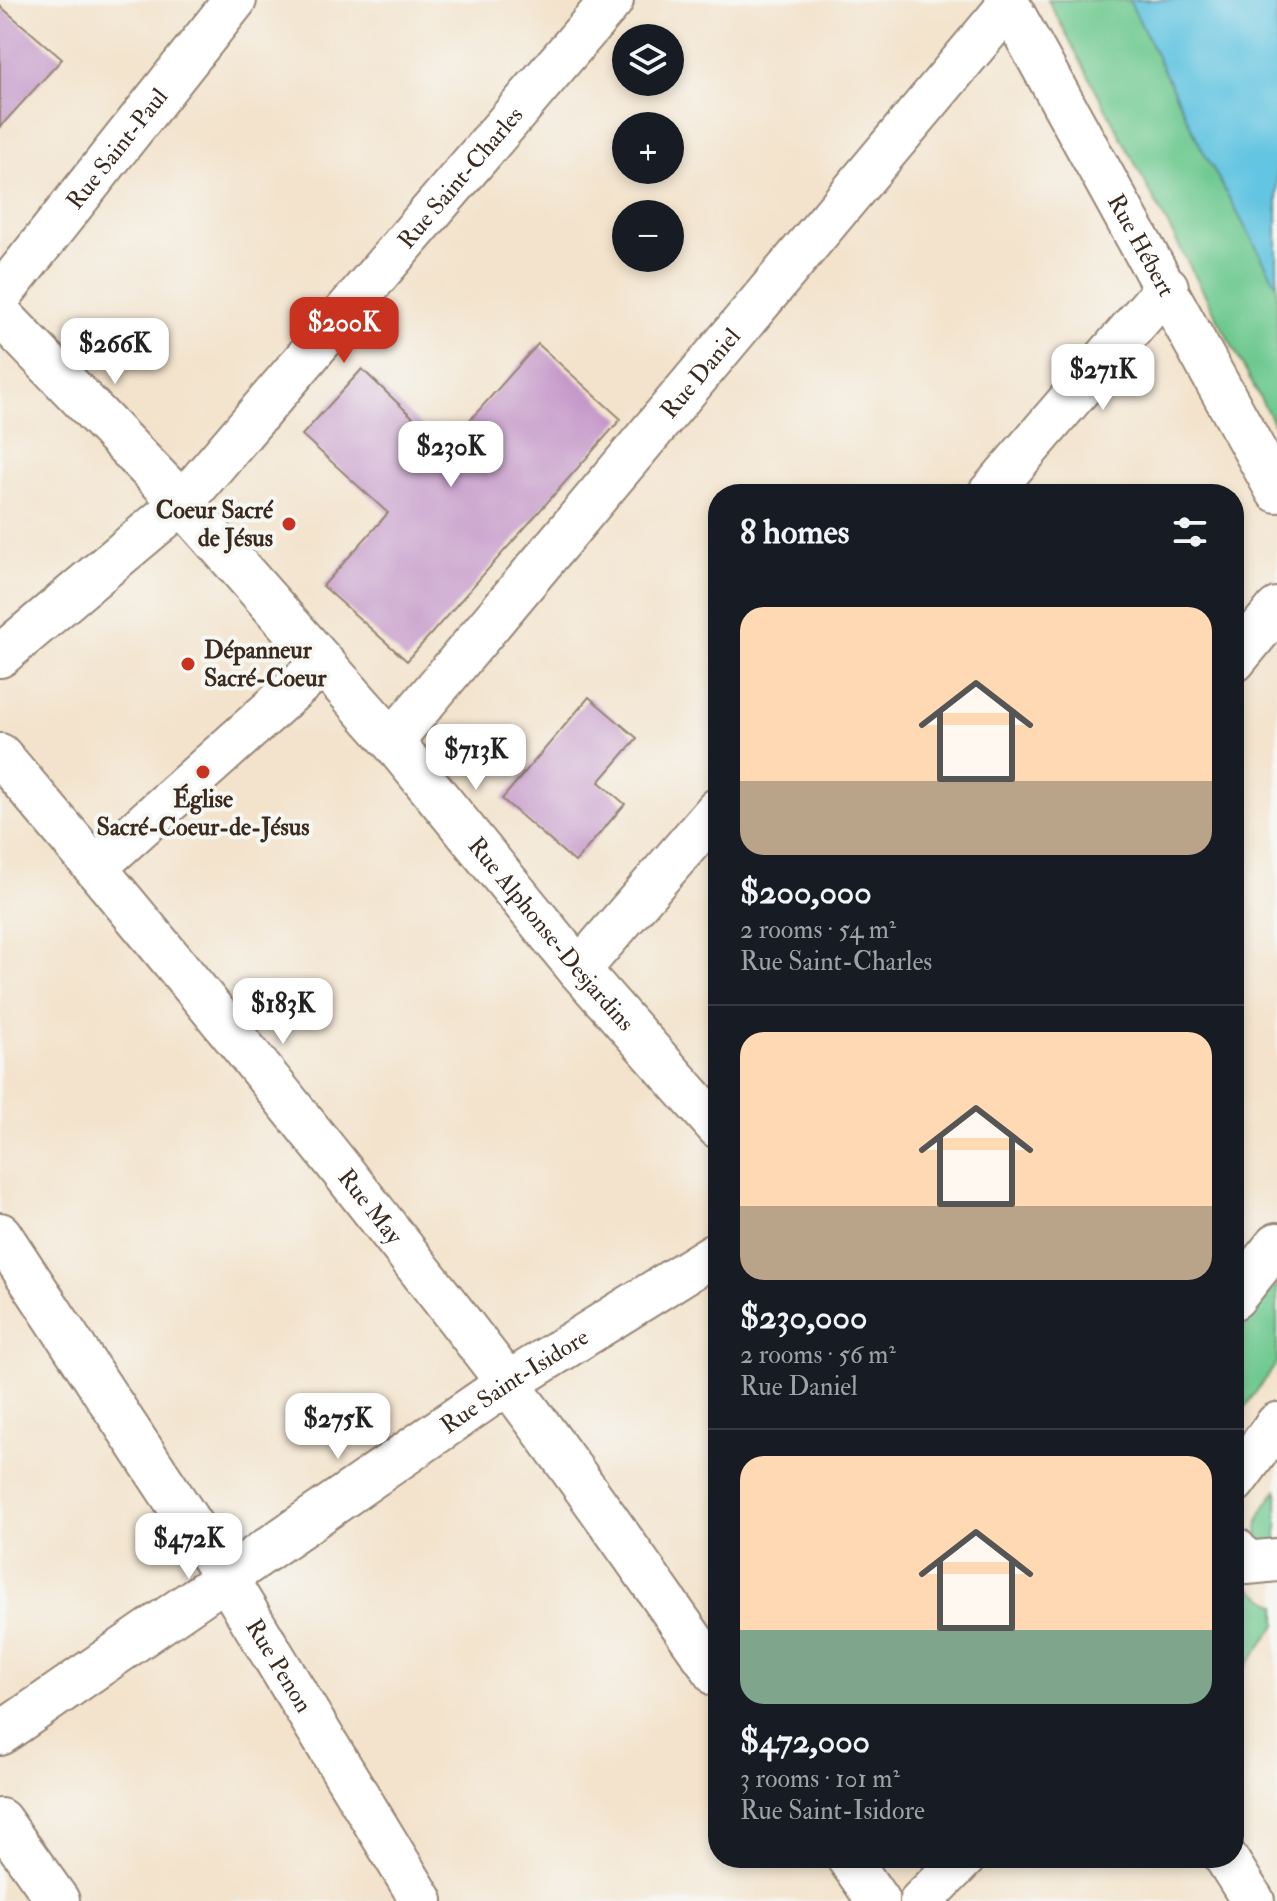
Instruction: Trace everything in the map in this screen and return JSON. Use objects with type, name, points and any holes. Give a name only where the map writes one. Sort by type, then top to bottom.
[{"type":"street","name":"Rue Saint-Paul","points":[[0,296],[235,0]]},
{"type":"street","name":"Rue Saint-Charles","points":[[0,656],[182,503],[612,0]]},
{"type":"street","name":"Rue Hébert","points":[[1007,2],[1277,491]]},
{"type":"street","name":"Rue Daniel","points":[[392,741],[1007,2]]},
{"type":"street","points":[[998,484],[1167,287]]},
{"type":"street","name":"Rue Alphonse-Desjardins","points":[[0,314],[182,503],[392,741],[579,970],[708,1116]]},
{"type":"street","points":[[1244,649],[1277,609]]},
{"type":"street","points":[[96,867],[323,663]]},
{"type":"street","name":"Rue May","points":[[0,755],[96,867],[295,1113],[508,1383],[708,1662]]},
{"type":"street","points":[[579,970],[708,821]]},
{"type":"street","name":"Rue Penon","points":[[0,1234],[226,1578],[422,1901]]},
{"type":"street","points":[[1244,1285],[1277,1244]]},
{"type":"street","name":"Rue Saint-Isidore","points":[[0,1734],[508,1383],[708,1258]]},
{"type":"street","points":[[1244,1469],[1277,1424]]},
{"type":"street","points":[[1244,1560],[1247,1563],[1277,1560]]},
{"type":"street","points":[[0,1820],[58,1901]]},
{"type":"street","points":[[855,1868],[878,1901]]},
{"type":"street","points":[[921,1901],[954,1868]]},
{"type":"street","points":[[1232,1868],[1253,1901]]},
{"type":"green space","points":[[1048,0],[1277,0],[1277,430]]},
{"type":"green space","points":[[1277,1284],[1277,1363],[1244,1408],[1244,1326]]},
{"type":"green space","points":[[1277,1490],[1277,1543],[1260,1546],[1260,1516]]},
{"type":"green space","points":[[1244,1584],[1277,1606],[1277,1624],[1244,1669]]},
{"type":"water","points":[[1129,0],[1277,0],[1277,285],[1201,147]]},
{"type":"building","points":[[0,6],[62,59],[0,127]]},
{"type":"building","points":[[538,344],[621,419],[407,661],[323,586],[388,513],[302,435],[362,369],[445,448]]},
{"type":"building","points":[[589,697],[637,738],[599,782],[625,804],[575,862],[502,799]]},
{"type":"place","name":"Coeur Sacré de Jésus","points":[[289,524]]},
{"type":"place","name":"Dépanneur Sacré-Coeur","points":[[188,664]]},
{"type":"place","name":"Église Sacré-Coeur-de-Jésus","points":[[203,772]]}]
